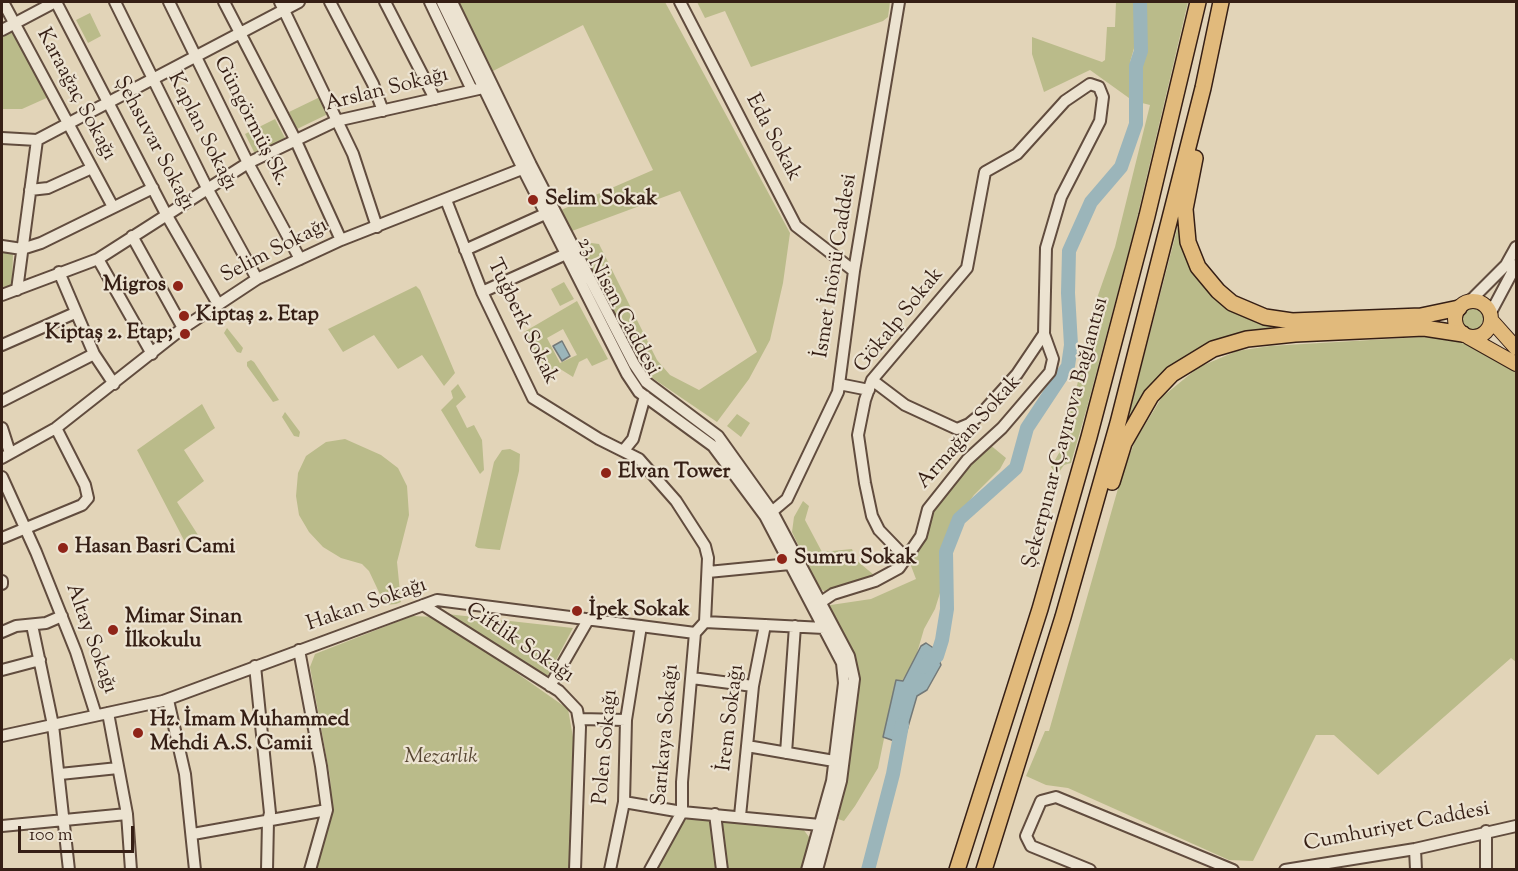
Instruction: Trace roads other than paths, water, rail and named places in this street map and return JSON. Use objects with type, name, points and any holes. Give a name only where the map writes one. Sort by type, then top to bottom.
[{"type":"highway","name":"Şekerpınar-Çayırova Bağlantısı","points":[[957,870],[1040,609],[1084,454],[1147,216],[1198,2]]},
{"type":"highway","points":[[1220,9],[1206,114],[1185,209],[1186,229],[1192,255],[1218,291],[1249,312],[1292,321],[1421,316],[1464,305]]},
{"type":"highway","points":[[984,870],[1063,617],[1143,326],[1220,9]]},
{"type":"highway","points":[[1063,617],[1104,508],[1124,443],[1141,409],[1172,374],[1213,349],[1246,339],[1424,328],[1465,336]]},
{"type":"main road","points":[[1513,342],[1491,317],[1484,305],[1464,305],[1455,319],[1465,336],[1516,364]]},
{"type":"main road","points":[[1465,336],[1482,335],[1488,329],[1491,317]]},
{"type":"street","name":"Karaağaç Sokağı","points":[[3,2],[113,207]]},
{"type":"street","points":[[2,30],[56,2]]},
{"type":"street","name":"Şehsuvar Sokağı","points":[[56,2],[166,213],[218,304]]},
{"type":"street","name":"Kaplan Sokağı","points":[[115,2],[207,188],[257,279]]},
{"type":"street","name":"Güngörmüş Sk.","points":[[169,2],[248,163],[300,259]]},
{"type":"street","points":[[224,2],[295,139],[341,240]]},
{"type":"street","points":[[2,138],[37,140],[240,33],[282,5],[299,2]]},
{"type":"street","points":[[330,2],[373,84],[383,111]]},
{"type":"street","points":[[385,2],[435,99]]},
{"type":"street","points":[[430,2],[478,89]]},
{"type":"street","name":"23 Nisan Caddesi","points":[[442,2],[478,89],[527,167],[646,382],[718,436],[769,514],[821,602],[842,663],[844,683],[834,761],[807,870]]},
{"type":"street","name":"23 Nisan Caddesi","points":[[452,2],[527,167],[545,214],[627,374],[645,396],[713,446],[769,514],[790,564],[849,656],[854,679],[841,781],[817,870]]},
{"type":"street","name":"Eda Sokak","points":[[680,2],[796,225],[854,271]]},
{"type":"street","name":"İsmet İnönü Caddesi","points":[[769,514],[787,499],[838,392],[854,271],[899,2]]},
{"type":"street","points":[[282,5],[353,154],[377,227]]},
{"type":"street","name":"Gökalp Sokak","points":[[906,558],[879,530],[872,516],[858,435],[870,385],[967,268],[985,172],[1017,154],[1065,101],[1090,84],[1099,87],[1103,97],[1100,121],[1061,197],[1047,248],[1044,334]]},
{"type":"street","name":"Arslan Sokağı","points":[[2,296],[59,272],[98,259],[166,213],[248,163],[336,121],[478,89]]},
{"type":"street","points":[[17,290],[37,140]]},
{"type":"street","name":"Selim Sokağı","points":[[6,456],[56,428],[183,328],[257,279],[341,240],[527,167]]},
{"type":"street","points":[[30,190],[48,188],[92,168]]},
{"type":"street","points":[[2,246],[22,249],[41,243],[153,188]]},
{"type":"street","name":"Tuğberk Sokak","points":[[446,200],[482,292],[533,398],[599,439],[624,450]]},
{"type":"street","points":[[465,249],[545,214]]},
{"type":"street","points":[[132,237],[183,328]]},
{"type":"street","points":[[1464,305],[1506,265],[1516,247]]},
{"type":"street","points":[[482,292],[566,254]]},
{"type":"street","points":[[98,259],[152,354]]},
{"type":"street","points":[[1491,317],[1512,284],[1516,265]]},
{"type":"street","points":[[59,272],[94,354],[114,384]]},
{"type":"street","points":[[2,345],[75,313]]},
{"type":"street","points":[[839,384],[870,385],[905,405],[957,429],[969,424],[981,414],[1017,374],[1044,334]]},
{"type":"street","name":"Armağan Sokak","points":[[906,558],[921,536],[928,508],[967,460],[1002,428],[1050,372],[1053,359],[1044,334]]},
{"type":"street","points":[[2,401],[94,354]]},
{"type":"street","points":[[645,396],[633,439],[624,450],[639,459],[676,501],[705,546],[708,572],[705,622],[695,633]]},
{"type":"street","points":[[2,428],[6,456]]},
{"type":"street","points":[[2,538],[82,505],[88,498],[56,428]]},
{"type":"street","name":"Altay Sokağı","points":[[2,477],[62,616],[96,716]]},
{"type":"street","points":[[821,602],[833,594],[875,581],[899,568],[906,558]]},
{"type":"street","points":[[708,572],[790,564]]},
{"type":"street","name":"Hakan Sokağı","points":[[2,736],[168,700],[437,600],[695,633]]},
{"type":"street","name":"Çiftlik Sokağı","points":[[423,605],[550,686],[577,710],[579,719]]},
{"type":"street","points":[[2,632],[16,626],[32,625],[62,616]]},
{"type":"street","points":[[550,686],[588,620]]},
{"type":"street","points":[[705,622],[795,626],[828,625]]},
{"type":"street","points":[[32,625],[53,725],[69,870]]},
{"type":"street","name":"İrem Sokağı","points":[[740,816],[753,686],[765,625]]},
{"type":"street","name":"Polen Sokağı","points":[[610,870],[624,802],[626,720],[641,626]]},
{"type":"street","points":[[786,753],[795,626]]},
{"type":"street","name":"Sarıkaya Sokağı","points":[[650,870],[682,812],[682,782],[695,633]]},
{"type":"street","points":[[299,650],[327,810],[310,870]]},
{"type":"street","points":[[2,670],[40,660]]},
{"type":"street","points":[[255,666],[270,813],[267,870]]},
{"type":"street","points":[[692,678],[753,686]]},
{"type":"street","points":[[168,700],[185,774],[195,870]]},
{"type":"street","points":[[108,713],[127,814],[131,870]]},
{"type":"street","points":[[575,870],[579,719],[626,720]]},
{"type":"street","points":[[747,746],[834,761]]},
{"type":"street","points":[[60,774],[118,768]]},
{"type":"street","points":[[1090,870],[1031,846],[1026,836],[1041,801],[1056,796],[1233,870]]},
{"type":"street","points":[[624,802],[682,812],[820,825]]},
{"type":"street","points":[[193,834],[327,810]]},
{"type":"street","points":[[2,826],[127,814]]},
{"type":"street","points":[[715,814],[722,870]]},
{"type":"street","name":"Cumhuriyet Caddesi","points":[[1285,870],[1332,866],[1516,826]]},
{"type":"street","points":[[1486,831],[1486,870]]},
{"type":"street","points":[[1415,849],[1416,870]]},
{"type":"water","points":[[562,341],[570,356],[562,361],[553,346]]},
{"type":"water","points":[[926,643],[935,649],[941,665],[927,690],[917,696],[903,744],[883,737],[896,680],[903,681],[921,646]]},
{"type":"waterway","points":[[923,667],[937,656],[942,640],[947,609],[946,552],[959,519],[1016,468],[1027,428],[1068,366],[1071,345],[1068,293],[1069,251],[1091,202],[1121,167],[1136,124],[1136,66],[1141,51],[1140,2]]},
{"type":"waterway","points":[[868,870],[893,774],[902,725]]},
{"type":"place","name":"Selim Sokak","points":[[533,200]]},
{"type":"place","name":"Migros","points":[[178,286]]},
{"type":"place","name":"Kiptaş 2. Etap","points":[[184,316]]},
{"type":"place","name":"Kiptaş 2. Etap;","points":[[185,334]]},
{"type":"place","name":"Elvan Tower","points":[[606,473]]},
{"type":"place","name":"Hasan Basri Cami","points":[[63,548]]},
{"type":"place","name":"Sumru Sokak","points":[[782,559]]},
{"type":"place","name":"İpek Sokak","points":[[577,611]]},
{"type":"place","name":"Mimar Sinan İlkokulu","points":[[113,630]]},
{"type":"place","name":"Hz. İmam Muhammed Mehdi A.S. Camii","points":[[138,733]]},
{"type":"park label","name":"Mezarlık","points":[[441,758]]}]
